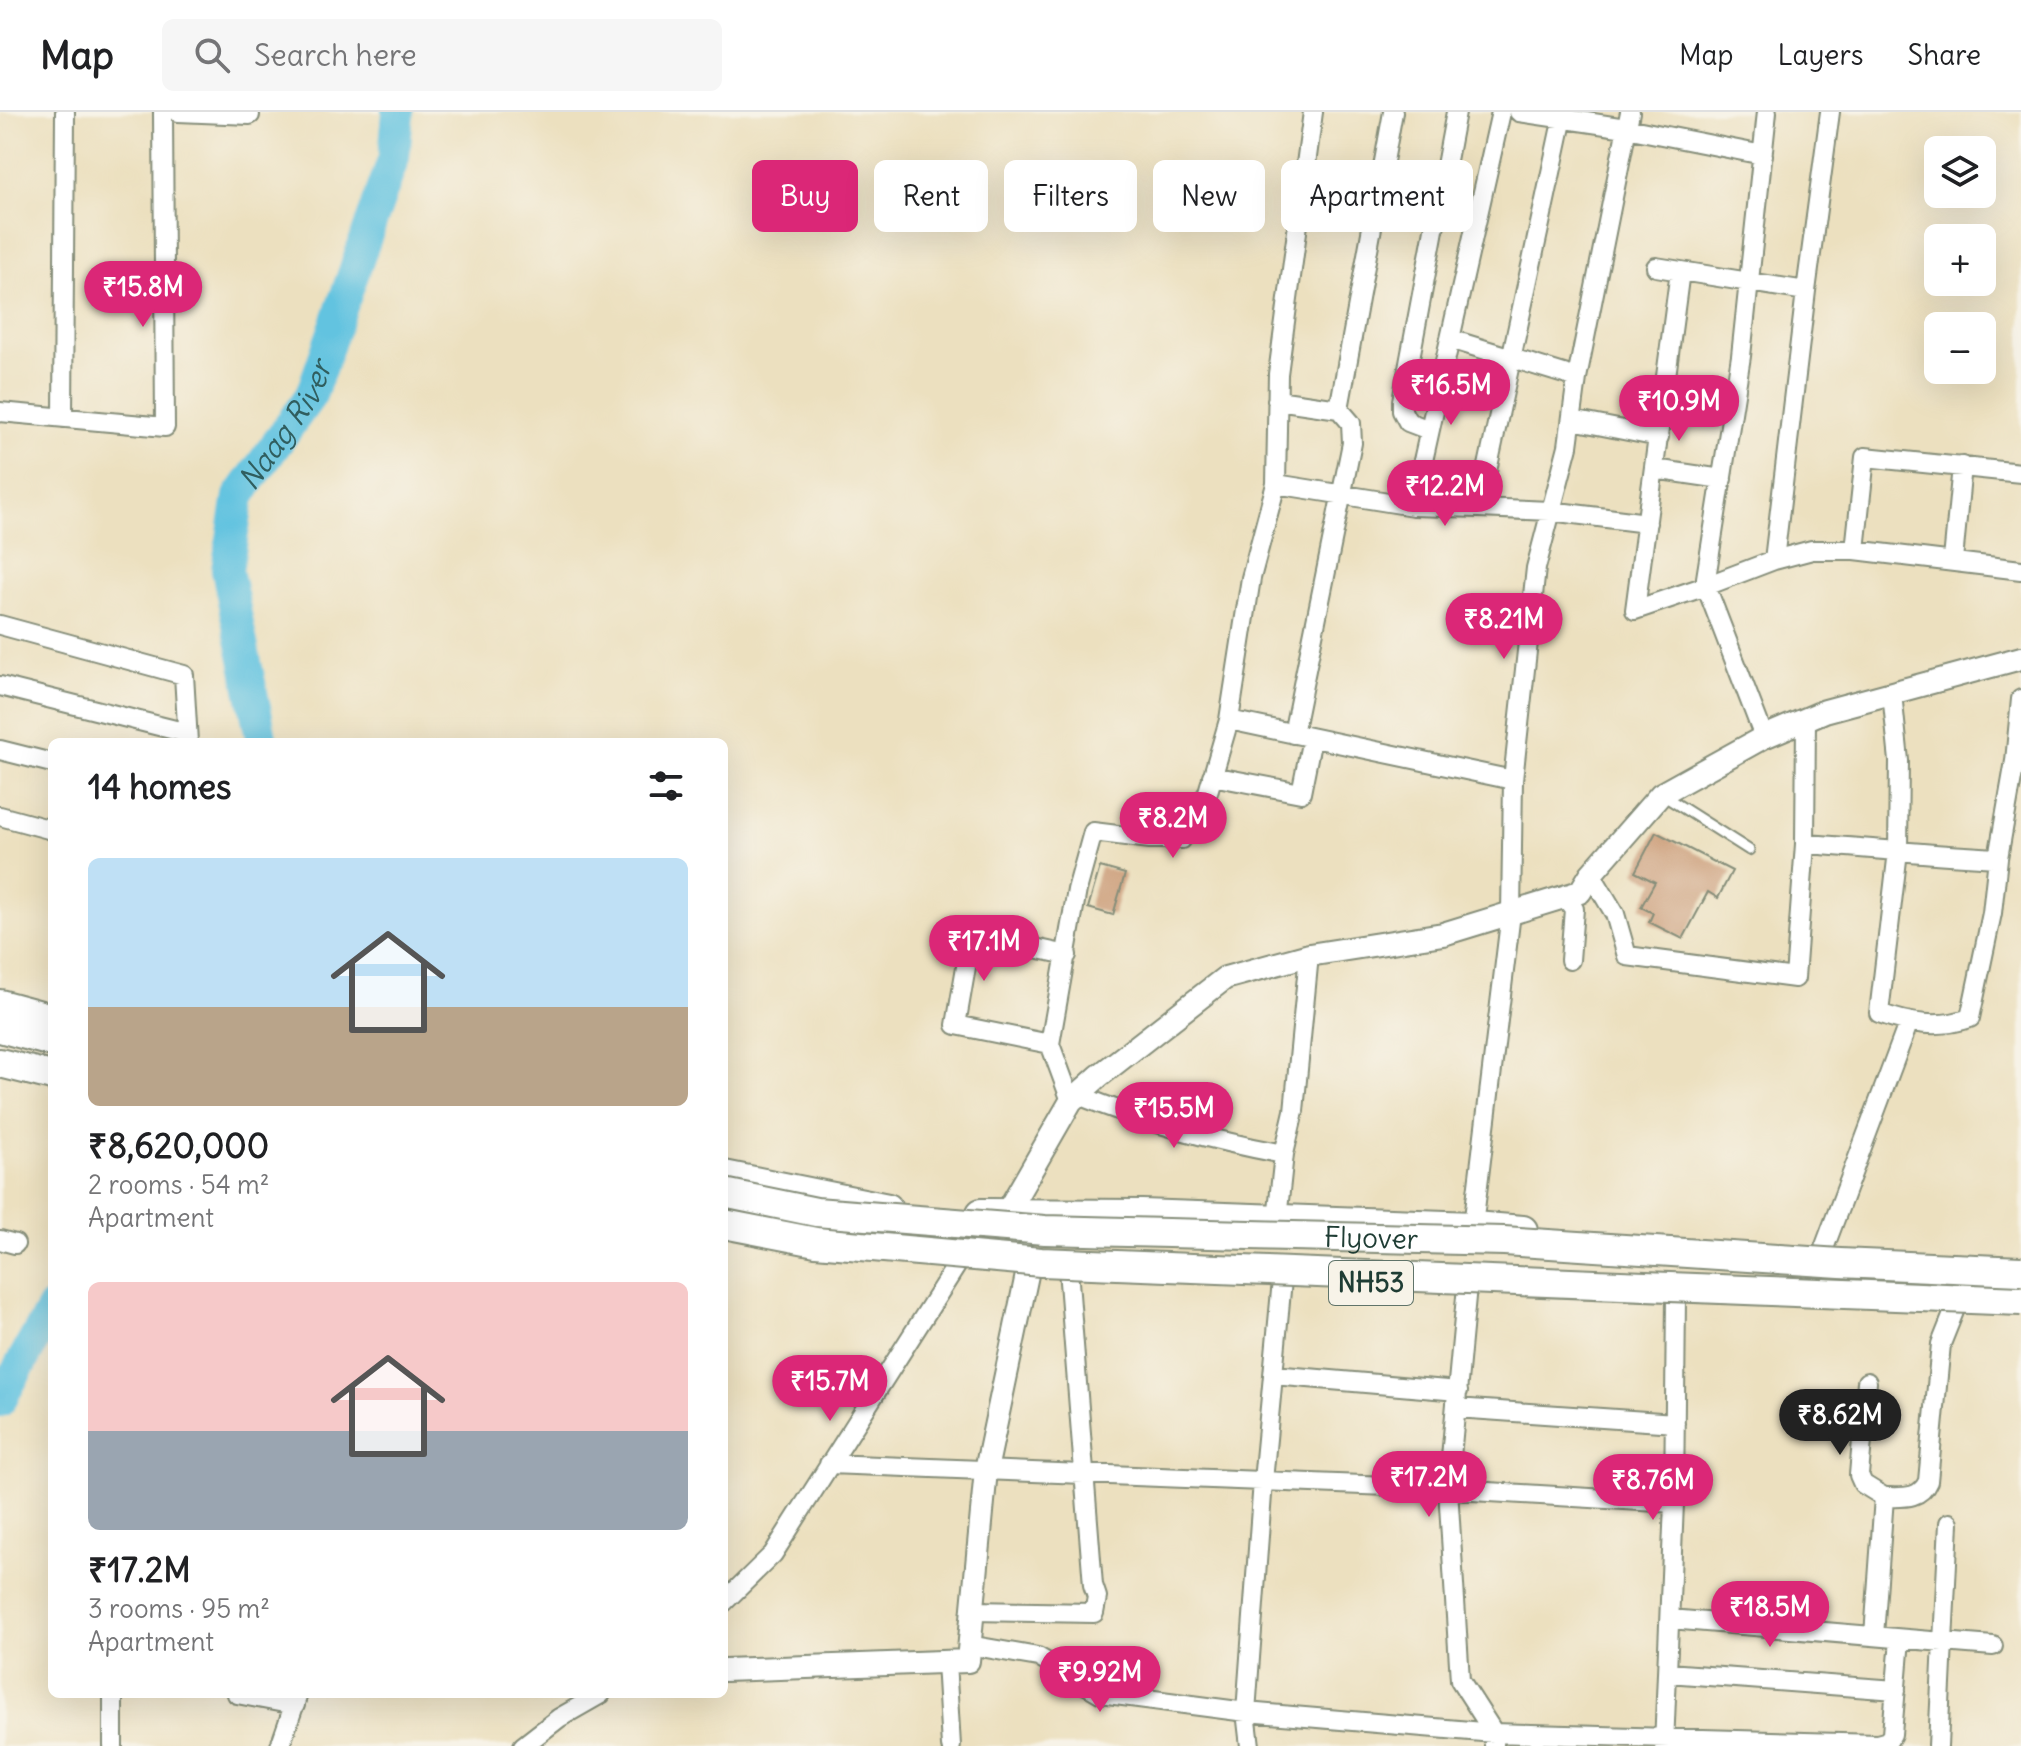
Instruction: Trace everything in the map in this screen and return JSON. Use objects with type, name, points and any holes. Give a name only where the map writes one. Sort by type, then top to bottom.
[{"type":"highway","points":[[0,1004],[48,1017]]},
{"type":"highway","points":[[0,1028],[48,1041]]},
{"type":"highway","points":[[0,1063],[48,1075]]},
{"type":"highway","points":[[0,1081],[48,1092]]},
{"type":"highway","name":"NH53","points":[[728,1176],[896,1209],[1473,1226],[1683,1243],[2021,1262]]},
{"type":"highway","name":"Flyover","points":[[728,1194],[816,1212],[1045,1230],[1504,1241],[1840,1263],[2021,1271]]},
{"type":"highway","points":[[1247,1279],[1263,1219]]},
{"type":"highway","name":"NH53","points":[[728,1228],[816,1249],[925,1265],[958,1263],[1028,1270],[1068,1269],[1467,1286],[1868,1308],[2021,1304]]},
{"type":"highway","name":"Flyover","points":[[728,1228],[816,1242],[1041,1262],[2021,1304]]},
{"type":"highway","points":[[1676,1298],[1683,1243]]},
{"type":"street","points":[[63,418],[65,112]]},
{"type":"street","points":[[0,412],[165,427],[163,112]]},
{"type":"street","points":[[178,112],[250,115]]},
{"type":"street","points":[[1284,1154],[1216,1141],[1075,1098],[1050,1044],[1077,890],[1093,832],[1150,839],[1181,839],[1208,792],[1229,720],[1251,578],[1276,484],[1278,374],[1313,112]]},
{"type":"street","points":[[1339,409],[1393,112]]},
{"type":"street","points":[[1429,430],[1408,422],[1402,411],[1402,401],[1456,112]]},
{"type":"street","points":[[1413,506],[1501,112]]},
{"type":"street","points":[[1519,112],[1628,120],[1763,155]]},
{"type":"street","points":[[1764,737],[1706,586],[1741,356],[1767,112]]},
{"type":"street","points":[[1774,560],[1830,112]]},
{"type":"street","points":[[1479,508],[1563,116]]},
{"type":"street","points":[[1473,1226],[1511,913],[1513,780],[1536,568],[1568,446],[1577,378],[1628,120]]},
{"type":"street","points":[[1656,267],[1806,291]]},
{"type":"street","points":[[1680,271],[1635,610],[1774,560],[1812,550],[1855,550],[2021,570]]},
{"type":"street","points":[[1450,339],[1577,378]]},
{"type":"street","points":[[1212,776],[1301,793],[1303,736],[1352,433],[1351,423],[1339,409],[1277,400]]},
{"type":"street","points":[[1572,420],[1659,437]]},
{"type":"street","points":[[1855,550],[1865,457],[2021,473]]},
{"type":"street","points":[[1953,560],[1962,466]]},
{"type":"street","points":[[1654,469],[1722,479]]},
{"type":"street","points":[[1276,484],[1413,506],[1550,511],[1647,523]]},
{"type":"street","points":[[0,625],[184,675],[187,738],[0,686]]},
{"type":"street","points":[[728,1670],[968,1661],[986,1470],[1028,1270],[1006,1214],[1075,1098],[1099,1076],[1225,978],[1309,955],[1443,934],[1580,892],[1591,874],[1661,794],[1764,737],[1825,711],[2021,658]]},
{"type":"street","points":[[1892,693],[1899,761],[1898,851],[1879,1013],[1908,1024],[1954,1024],[1970,1018],[1992,913],[2021,699]]},
{"type":"street","points":[[1591,874],[1615,914],[1627,956],[1795,978],[1805,844],[1806,719]]},
{"type":"street","points":[[1229,720],[1513,780]]},
{"type":"street","points":[[0,750],[48,762]]},
{"type":"street","points":[[0,816],[48,829]]},
{"type":"street","points":[[1805,844],[1998,858]]},
{"type":"street","points":[[1565,897],[1574,909],[1570,960]]},
{"type":"street","points":[[1050,1044],[956,1025],[966,967],[965,933],[1067,955]]},
{"type":"street","points":[[1263,1219],[1284,1154],[1295,1096],[1309,955]]},
{"type":"street","points":[[1823,1251],[1908,1024]]},
{"type":"street","points":[[728,1598],[773,1554],[958,1263]]},
{"type":"street","points":[[973,1611],[1094,1613],[1097,1597],[1093,1585],[1068,1269]]},
{"type":"street","points":[[1250,1746],[1246,1712],[1282,1280]]},
{"type":"street","points":[[1467,1286],[1448,1489],[1460,1680],[1494,1739]]},
{"type":"street","points":[[1665,1741],[1674,1503],[1676,1298]]},
{"type":"street","points":[[1867,1382],[1859,1475],[1863,1484],[1884,1497],[1910,1497],[1925,1488],[1928,1481],[1941,1344],[1957,1304]]},
{"type":"street","points":[[1273,1375],[1457,1400],[1675,1423]]},
{"type":"street","points":[[829,1464],[1085,1472],[1674,1503]]},
{"type":"street","points":[[1874,1636],[1884,1497]]},
{"type":"street","points":[[1938,1746],[1949,1523]]},
{"type":"street","points":[[1670,1619],[1993,1646]]},
{"type":"street","points":[[969,1645],[1038,1657],[1100,1693],[1246,1712],[1494,1739],[1877,1745],[1888,1741],[1892,1734],[1900,1639]]},
{"type":"street","points":[[946,1662],[951,1746]]},
{"type":"street","points":[[1668,1673],[1896,1690]]},
{"type":"street","points":[[113,1698],[113,1746]]},
{"type":"street","points":[[280,1746],[296,1699]]},
{"type":"street","points":[[523,1746],[582,1699]]},
{"type":"lane","points":[[1661,794],[1749,850]]},
{"type":"building","points":[[1656,832],[1732,871],[1718,898],[1708,892],[1683,939],[1649,922],[1653,913],[1641,907],[1655,882],[1635,872]]},
{"type":"building","points":[[1100,867],[1125,874],[1113,915],[1088,908]]},
{"type":"waterway","name":"Naag River","points":[[261,738],[227,570],[239,496],[311,395],[394,157],[398,112]]},
{"type":"waterway","name":"Naag River","points":[[0,1401],[48,1315]]}]
